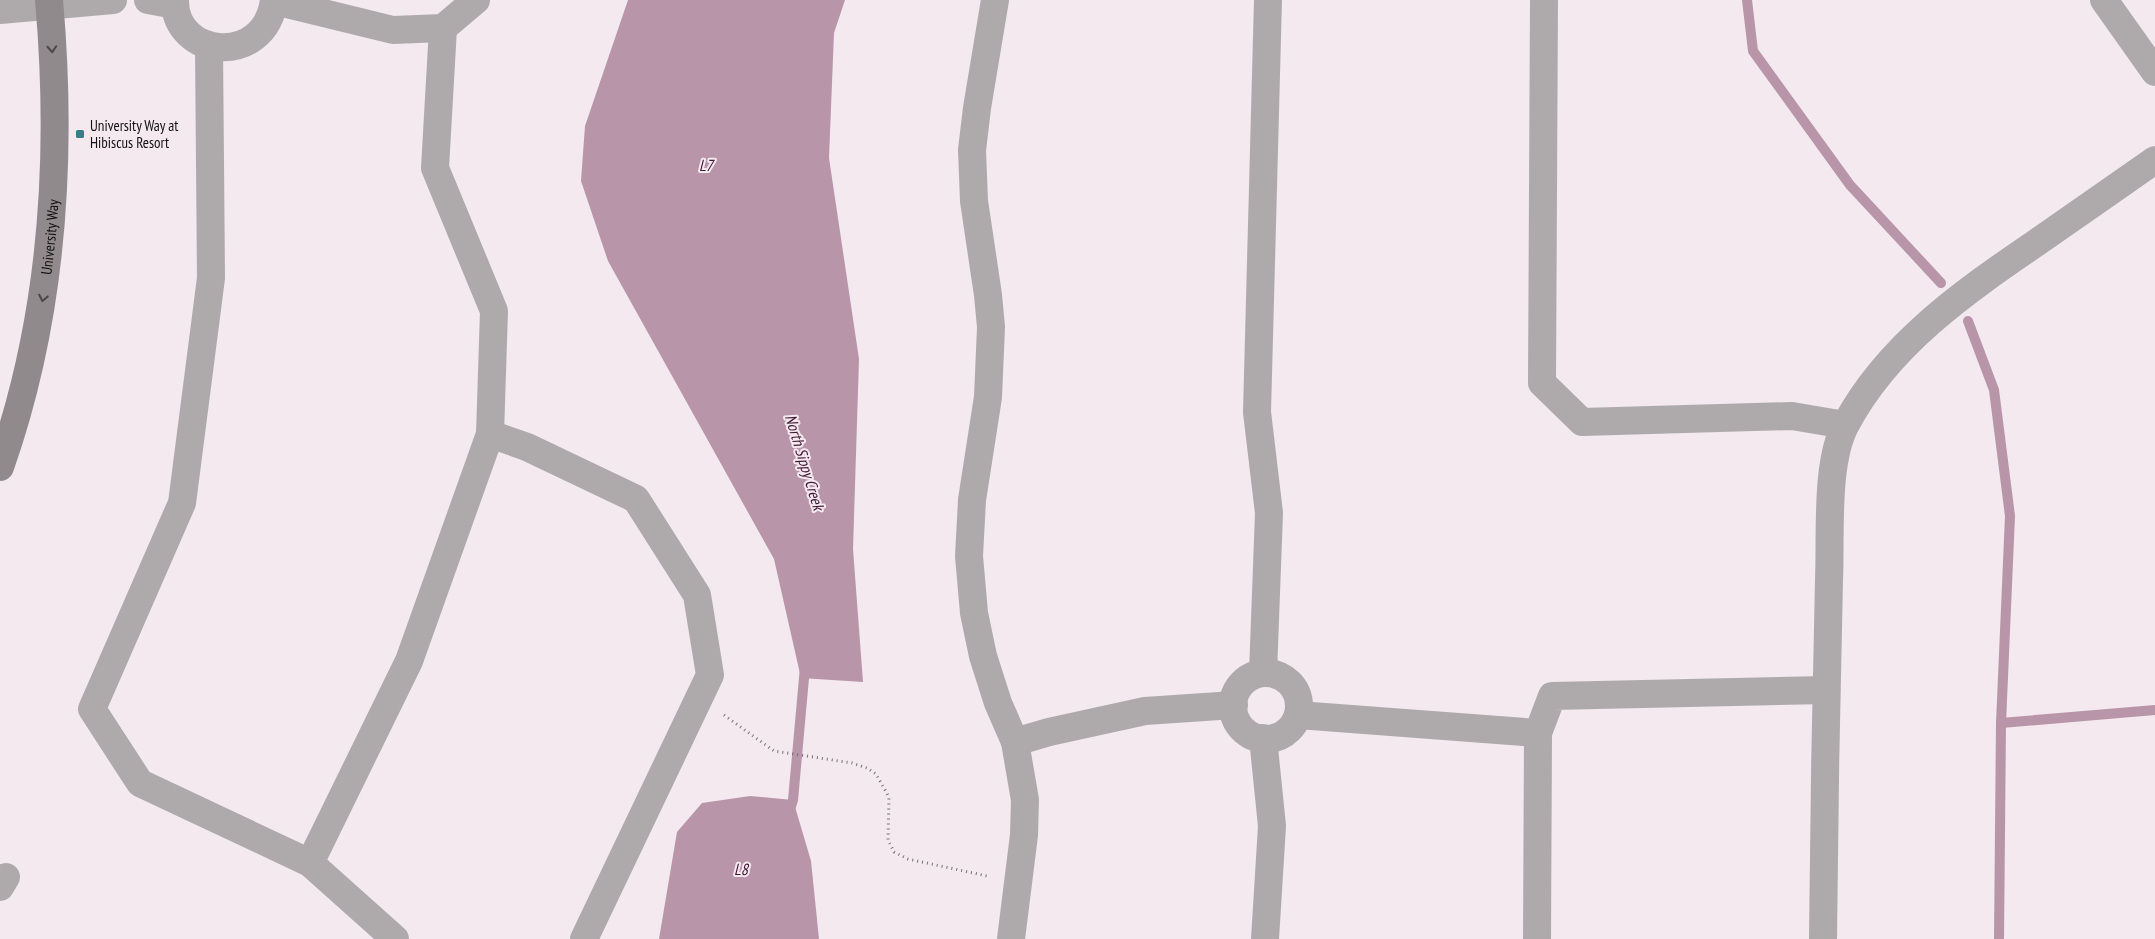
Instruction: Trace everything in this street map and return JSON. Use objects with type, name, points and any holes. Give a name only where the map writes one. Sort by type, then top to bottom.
[{"type":"main road","name":"University Way","points":[[0,467],[29,368],[46,277],[54,188],[55,105],[49,4]]},
{"type":"street","points":[[0,10],[49,4],[113,0]]},
{"type":"street","points":[[148,0],[175,2],[180,21],[190,35],[209,46],[230,48],[248,42],[261,32],[270,18],[274,1],[393,30],[443,28],[476,0]]},
{"type":"street","points":[[995,0],[972,150],[974,201],[991,327],[988,397],[972,500],[969,556],[974,613],[983,656],[998,703],[1014,742],[1025,800],[1024,835],[1011,939]]},
{"type":"street","points":[[1263,673],[1269,513],[1257,412],[1268,0]]},
{"type":"street","points":[[1544,0],[1542,383],[1582,422],[1792,416],[1845,425]]},
{"type":"street","points":[[2104,0],[2155,72]]},
{"type":"street","points":[[310,863],[410,661],[490,434],[494,311],[435,168],[443,28]]},
{"type":"street","points":[[209,46],[211,278],[182,503],[92,709],[140,782],[310,863],[395,939]]},
{"type":"street","points":[[1823,939],[1826,690],[1832,491],[1836,450],[1845,425],[1868,388],[1894,357],[1926,324],[1992,274],[2155,160]]},
{"type":"street","points":[[490,434],[527,447],[636,499],[697,596],[710,675],[584,939]]},
{"type":"street","points":[[1274,673],[1291,685],[1297,694],[1298,715],[1288,730],[1272,738],[1263,738],[1251,735],[1242,728],[1235,717],[1234,705],[1236,694],[1242,683],[1251,676],[1274,673]]},
{"type":"street","points":[[1537,939],[1538,733],[1552,696],[1826,690]]},
{"type":"street","points":[[1014,742],[1049,732],[1145,711],[1234,705]]},
{"type":"street","points":[[1298,715],[1538,733]]},
{"type":"street","points":[[1263,738],[1272,826],[1266,939]]},
{"type":"path","points":[[710,675],[721,714],[774,751],[852,763],[867,768],[876,774],[889,797],[888,840],[894,852],[908,859],[980,874],[1018,886]]},
{"type":"water","name":"L7","points":[[628,0],[845,0],[834,33],[829,158],[859,359],[853,549],[863,682],[801,678],[774,559],[608,261],[581,181],[585,126]]},
{"type":"water","name":"L8","points":[[750,796],[793,800],[811,861],[819,939],[659,939],[677,832],[702,803]]},
{"type":"waterway","points":[[1747,0],[1753,51],[1850,185],[1941,283]]},
{"type":"waterway","points":[[1968,321],[1994,390],[2010,516],[2001,723],[1999,939]]},
{"type":"waterway","name":"North Sippy Creek","points":[[789,813],[793,800],[805,667]]},
{"type":"waterway","points":[[2001,723],[2155,710]]},
{"type":"place","name":"University Way at Hibiscus Resort","points":[[80,134]]}]
